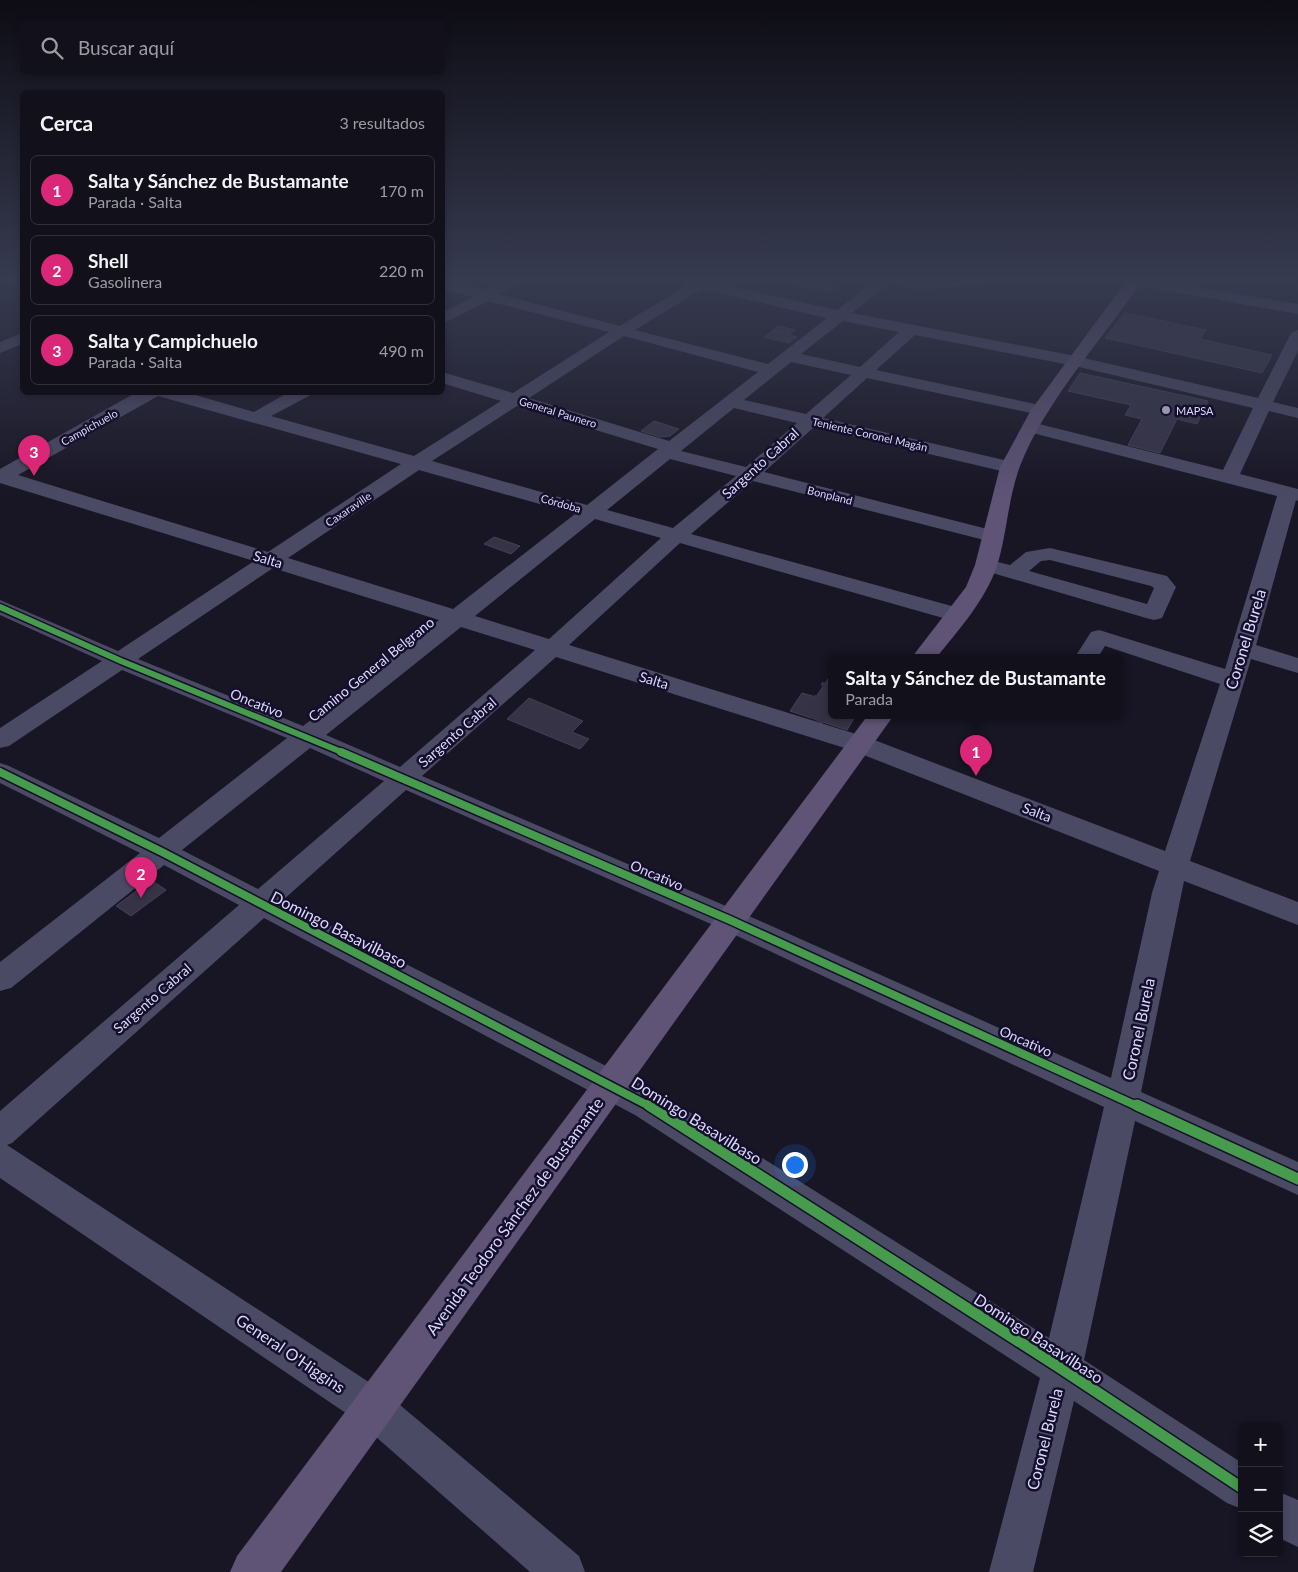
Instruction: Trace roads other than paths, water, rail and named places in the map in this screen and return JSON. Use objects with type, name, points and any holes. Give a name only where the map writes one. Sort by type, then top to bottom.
[{"type":"main road","points":[[926,654],[958,615],[977,587],[986,565],[1010,467],[1035,418],[1081,353]]},
{"type":"main road","name":"Avenida Teodoro Sánchez de Bustamante","points":[[253,1572],[878,719]]},
{"type":"street","name":"Caxaraville","points":[[0,740],[416,463],[587,353]]},
{"type":"street","points":[[708,353],[772,370]]},
{"type":"street","name":"Camino General Belgrano","points":[[0,979],[794,353]]},
{"type":"street","name":"Sargento Cabral","points":[[0,1132],[552,648],[676,536],[750,474],[884,353]]},
{"type":"street","points":[[1031,353],[1298,413]]},
{"type":"street","points":[[1229,478],[1262,405],[1289,353]]},
{"type":"street","points":[[790,357],[862,372],[1035,418],[1229,478],[1293,494]]},
{"type":"street","name":"General Paunero","points":[[445,378],[671,451]]},
{"type":"street","name":"Campichuelo","points":[[1,476],[146,395]]},
{"type":"street","name":"Córdoba","points":[[174,395],[958,615]]},
{"type":"street","points":[[255,418],[297,395]]},
{"type":"street","name":"Teniente Coronel Magán","points":[[731,402],[1010,467]]},
{"type":"street","name":"Bonpland","points":[[671,451],[750,474],[992,536]]},
{"type":"street","name":"Salta","points":[[1,476],[552,648],[810,723],[1298,914]]},
{"type":"street","name":"Coronel Burela","points":[[1010,1572],[1062,1369],[1124,1099],[1166,892],[1293,494]]},
{"type":"street","points":[[986,565],[1014,573],[1154,613],[1165,587],[1159,581],[1050,554],[1033,556],[1014,573]]},
{"type":"street","name":"Oncativo","points":[[0,607],[121,661],[307,737],[730,920],[1298,1179]]},
{"type":"street","points":[[1089,654],[1098,637],[1233,680]]},
{"type":"street","points":[[1243,649],[1298,666]]},
{"type":"street","name":"Domingo Basavilbaso","points":[[0,772],[162,852],[647,1104],[1062,1369],[1238,1485]]},
{"type":"street","name":"General O'Higgins","points":[[0,1158],[373,1408],[563,1572]]},
{"type":"street","points":[[1283,1515],[1298,1525]]},
{"type":"tunnel","points":[[813,719],[828,694]]},
{"type":"place","name":"MAPSA","points":[[1166,410]]},
{"type":"place","name":"Salta y Campichuelo","points":[[34,476]]},
{"type":"place","name":"Salta y Sánchez de Bustamante","points":[[976,776]]},
{"type":"place","name":"Shell","points":[[141,898]]}]
